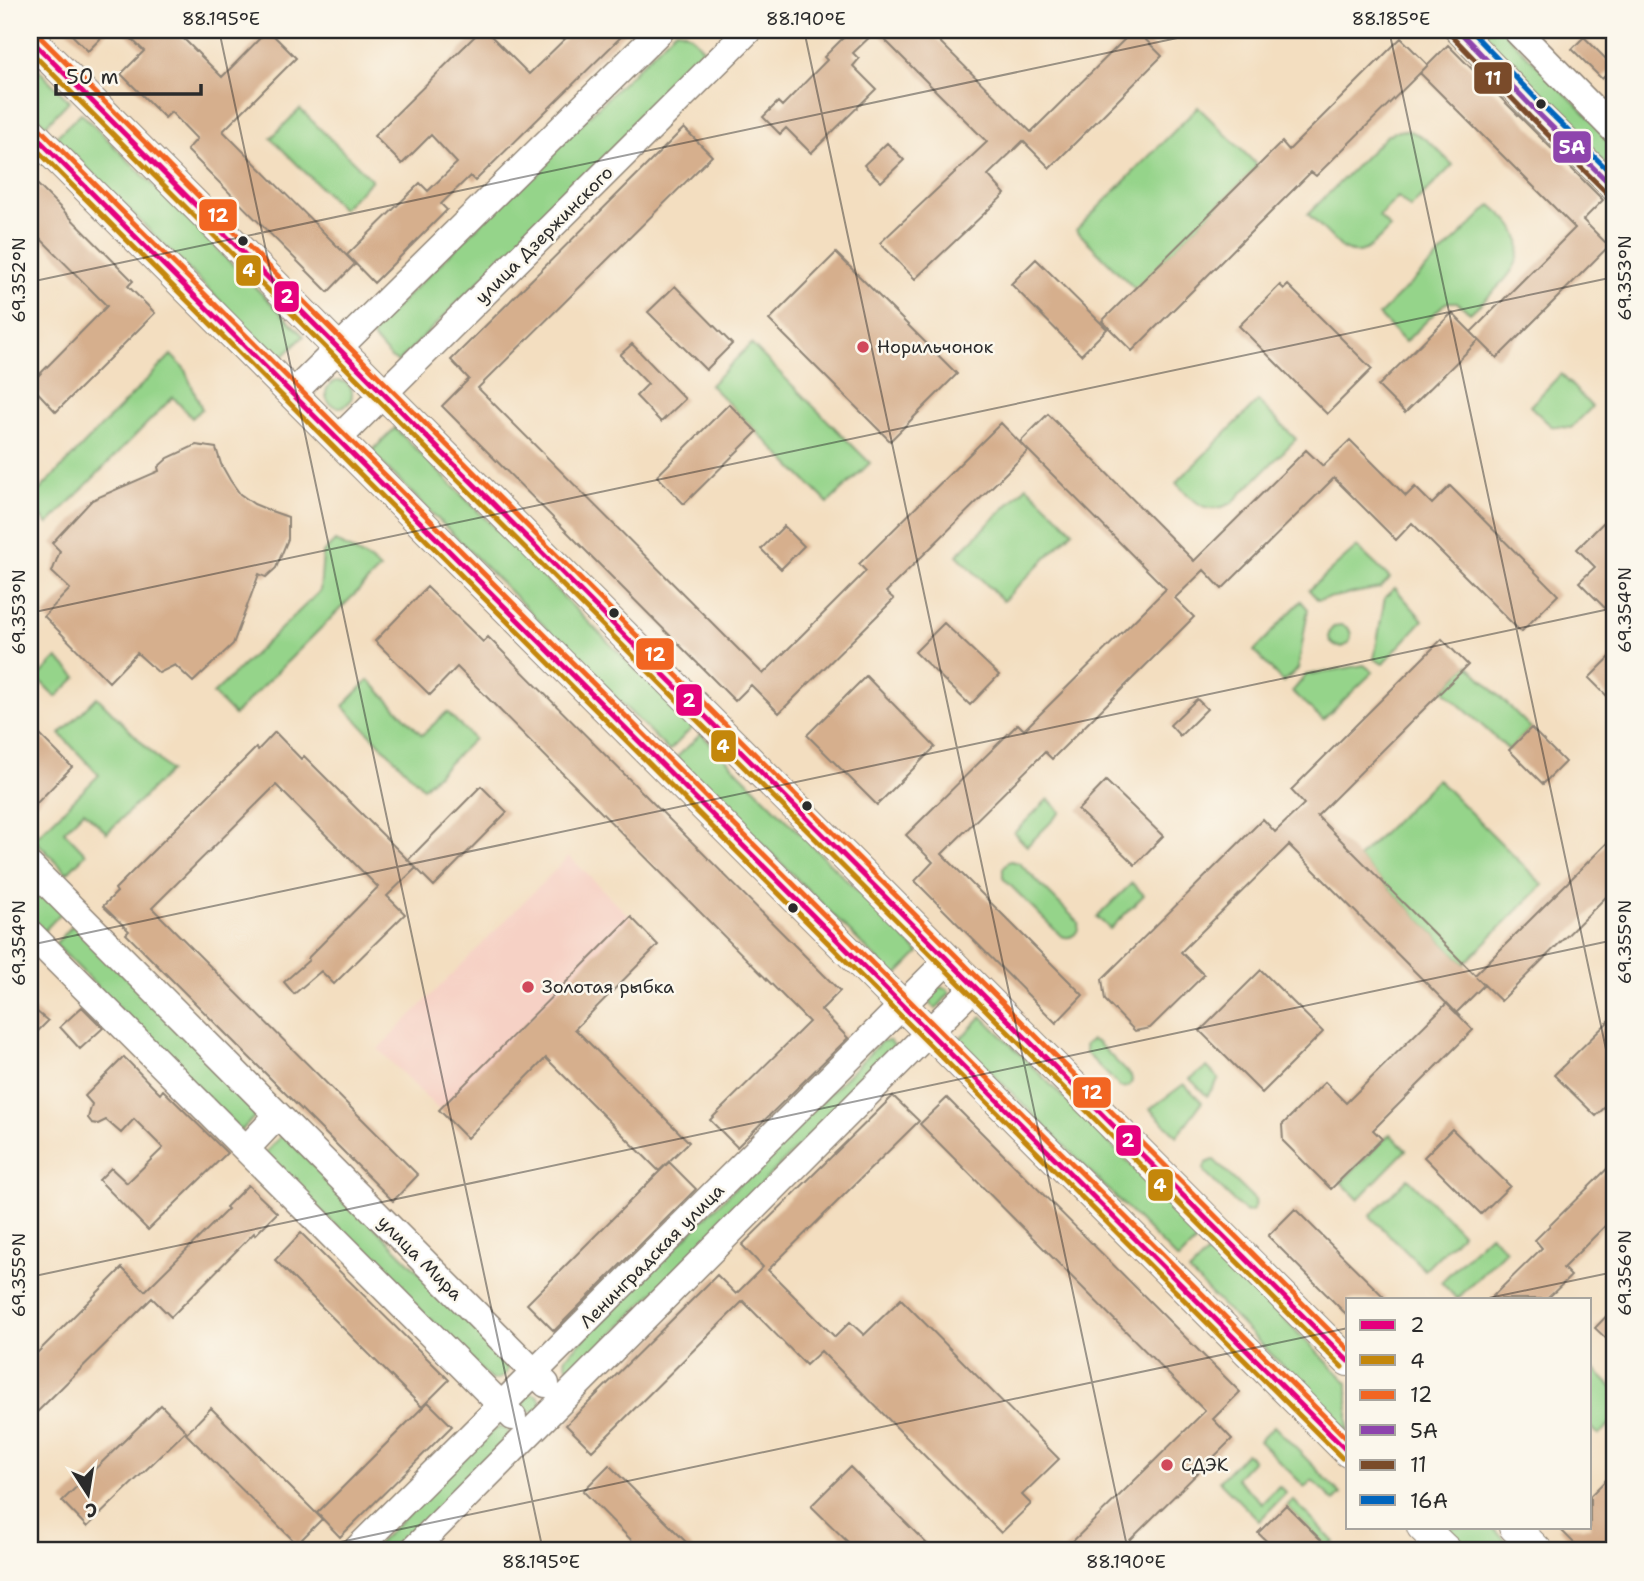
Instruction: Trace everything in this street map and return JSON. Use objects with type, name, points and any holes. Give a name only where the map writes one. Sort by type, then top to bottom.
[{"type":"main road","points":[[30,39],[1346,1359]]},
{"type":"main road","points":[[30,131],[1346,1450]]},
{"type":"main road","points":[[1423,1528],[1447,1551]]},
{"type":"main road","points":[[1515,1528],[1538,1551]]},
{"type":"street","points":[[292,394],[661,30]]},
{"type":"street","points":[[1458,30],[1614,188]]},
{"type":"street","points":[[1516,30],[1614,130]]},
{"type":"street","name":"улица Дзержинского","points":[[338,439],[732,35]]},
{"type":"street","name":"улица Мира","points":[[30,866],[562,1400]]},
{"type":"street","points":[[30,933],[529,1433]]},
{"type":"street","name":"Ленинградская улица","points":[[355,1551],[948,960]]},
{"type":"street","points":[[412,1551],[975,986]]},
{"type":"street","points":[[246,1149],[278,1115]]},
{"type":"shaded area","name":"Золотая рыбка","points":[[569,856],[658,945],[467,1138],[378,1049]]},
{"type":"green space","points":[[676,30],[695,39],[706,57],[398,362],[391,358],[373,338],[374,329]]},
{"type":"green space","points":[[1472,30],[1502,30],[1614,142],[1614,173]]},
{"type":"green space","points":[[30,61],[69,101],[45,126],[30,110]]},
{"type":"green space","points":[[1198,107],[1258,166],[1135,289],[1076,230]]},
{"type":"green space","points":[[300,109],[372,180],[342,209],[271,138]]},
{"type":"green space","points":[[81,113],[304,336],[279,360],[56,137]]},
{"type":"green space","points":[[1405,130],[1425,139],[1453,165],[1410,208],[1398,197],[1379,216],[1390,228],[1369,248],[1357,252],[1343,249],[1308,214],[1386,136]]},
{"type":"green space","points":[[1491,205],[1514,228],[1519,241],[1515,265],[1499,286],[1470,313],[1457,302],[1448,302],[1405,342],[1379,315]]},
{"type":"green space","points":[[751,344],[870,463],[828,503],[710,385]]},
{"type":"green space","points":[[171,355],[184,368],[202,409],[192,418],[173,397],[48,524],[30,505],[30,500]]},
{"type":"green space","points":[[1561,374],[1592,407],[1571,428],[1551,426],[1530,406]]},
{"type":"green space","points":[[339,381],[348,385],[352,394],[348,403],[339,407],[330,403],[326,394],[330,385]]},
{"type":"green space","points":[[1258,401],[1296,439],[1232,503],[1214,508],[1201,505],[1176,483]]},
{"type":"green space","points":[[395,428],[693,727],[669,751],[371,452]]},
{"type":"green space","points":[[1027,486],[1073,531],[1003,601],[957,555]]},
{"type":"green space","points":[[335,541],[370,560],[380,569],[234,715],[213,694],[320,591],[323,553]]},
{"type":"green space","points":[[1357,547],[1390,578],[1380,588],[1318,600],[1309,590]]},
{"type":"green space","points":[[1395,588],[1423,620],[1383,664],[1374,659],[1385,597]]},
{"type":"green space","points":[[1301,601],[1308,609],[1298,669],[1283,682],[1254,651]]},
{"type":"green space","points":[[1340,625],[1348,628],[1351,636],[1348,644],[1340,647],[1332,644],[1329,636],[1332,628]]},
{"type":"green space","points":[[57,658],[77,677],[56,697],[37,678]]},
{"type":"green space","points":[[1364,665],[1373,672],[1323,720],[1292,692],[1306,675]]},
{"type":"green space","points":[[1468,665],[1531,728],[1509,750],[1443,690]]},
{"type":"green space","points":[[369,680],[422,735],[447,712],[474,739],[423,788],[343,706]]},
{"type":"green space","points":[[97,697],[170,771],[107,833],[84,811],[64,831],[86,854],[67,873],[34,839],[99,775],[60,734]]},
{"type":"green space","points":[[701,734],[919,953],[895,977],[676,758]]},
{"type":"green space","points":[[1437,779],[1543,885],[1464,964],[1358,858]]},
{"type":"green space","points":[[1048,799],[1061,812],[1027,846],[1014,833]]},
{"type":"green space","points":[[1011,861],[1019,863],[1078,922],[1074,935],[1061,936],[1003,878],[1003,868]]},
{"type":"green space","points":[[30,880],[62,912],[43,932],[30,919]]},
{"type":"green space","points":[[1132,883],[1144,895],[1110,929],[1097,917]]},
{"type":"green space","points":[[74,924],[260,1111],[241,1131],[55,944]]},
{"type":"green space","points":[[939,987],[950,993],[936,1009],[930,1004],[929,995]]},
{"type":"green space","points":[[982,1016],[1202,1236],[1178,1260],[959,1040]]},
{"type":"green space","points":[[1091,1040],[1097,1042],[1131,1076],[1130,1085],[1120,1087],[1086,1053],[1085,1045]]},
{"type":"green space","points":[[882,1041],[890,1041],[896,1048],[575,1372],[568,1368],[566,1357]]},
{"type":"green space","points":[[1207,1067],[1219,1079],[1207,1096],[1190,1079]]},
{"type":"green space","points":[[1184,1084],[1202,1102],[1177,1136],[1150,1109]]},
{"type":"green space","points":[[283,1134],[508,1363],[504,1376],[491,1380],[264,1154]]},
{"type":"green space","points":[[1390,1134],[1406,1150],[1358,1199],[1341,1182]]},
{"type":"green space","points":[[1214,1160],[1255,1200],[1252,1211],[1244,1211],[1205,1173],[1206,1163]]},
{"type":"green space","points":[[1408,1178],[1462,1233],[1425,1270],[1370,1216]]},
{"type":"green space","points":[[1490,1234],[1506,1250],[1458,1298],[1441,1282]]},
{"type":"green space","points":[[1213,1248],[1346,1381],[1346,1429],[1189,1272]]},
{"type":"green space","points":[[1592,1367],[1614,1389],[1614,1420],[1599,1435],[1592,1428]]},
{"type":"green space","points":[[528,1394],[536,1394],[541,1403],[539,1410],[528,1412],[523,1407],[523,1399]]},
{"type":"green space","points":[[1274,1426],[1341,1494],[1334,1501],[1312,1480],[1305,1487],[1259,1441]]},
{"type":"green space","points":[[496,1428],[507,1430],[510,1438],[400,1551],[370,1551]]},
{"type":"green space","points":[[1246,1453],[1253,1460],[1236,1478],[1262,1503],[1279,1486],[1286,1493],[1259,1521],[1219,1481]]},
{"type":"green space","points":[[1293,1500],[1334,1542],[1328,1548],[1287,1506]]},
{"type":"green space","points":[[1445,1528],[1493,1528],[1516,1551],[1468,1551]]},
{"type":"building","points":[[67,30],[109,30],[88,51]]},
{"type":"building","points":[[122,30],[175,30],[222,77],[268,30],[296,58],[223,131],[355,264],[328,292],[187,150],[197,139],[171,112],[165,118],[121,74],[144,51]]},
{"type":"building","points":[[481,30],[485,30],[529,74],[574,30],[628,30],[475,181],[470,176],[441,204],[447,210],[374,283],[347,255],[420,183],[428,191],[457,163],[431,135],[402,164],[374,136]]},
{"type":"building","points":[[851,30],[928,30],[1031,132],[1134,30],[1162,56],[1050,168],[1023,141],[988,175],[1005,194],[915,279],[880,243],[987,142],[876,31],[853,53],[859,59],[853,66],[876,89],[811,153],[786,128],[780,134],[763,117],[778,102],[782,106],[827,60],[824,57]]},
{"type":"building","points":[[1584,37],[1614,67],[1602,79],[1572,49]]},
{"type":"building","points":[[1401,38],[1428,65],[1316,176],[1311,172],[1132,351],[1102,321],[1282,142],[1289,150]]},
{"type":"building","points":[[1448,45],[1603,200],[1583,220],[1609,246],[1497,358],[1471,332],[1575,228],[1420,73]]},
{"type":"building","points":[[684,128],[712,156],[478,388],[763,674],[866,571],[859,564],[1001,423],[1028,451],[886,592],[894,599],[779,713],[751,685],[735,701],[442,406],[469,379],[451,360]]},
{"type":"building","points":[[887,143],[904,160],[881,182],[864,165]]},
{"type":"building","points":[[30,177],[133,281],[128,286],[155,313],[56,412],[30,384],[107,306],[30,228]]},
{"type":"building","name":"Норильчонок","points":[[836,253],[957,374],[890,441],[769,320]]},
{"type":"building","points":[[1036,259],[1107,329],[1081,355],[1011,284]]},
{"type":"building","points":[[1280,285],[1284,289],[1288,285],[1372,369],[1327,414],[1239,326]]},
{"type":"building","points":[[675,286],[732,344],[706,370],[648,312]]},
{"type":"building","points":[[1452,313],[1479,340],[1405,413],[1378,386]]},
{"type":"building","points":[[632,344],[685,399],[661,422],[636,396],[648,384],[620,355]]},
{"type":"building","points":[[729,404],[757,432],[684,504],[657,476]]},
{"type":"building","points":[[1048,414],[1194,561],[1306,450],[1323,466],[1350,440],[1406,496],[1415,487],[1432,504],[1450,486],[1558,595],[1521,632],[1412,523],[1396,540],[1334,478],[1222,589],[1204,570],[1175,598],[1194,617],[1052,759],[1045,752],[942,854],[1083,995],[1056,1023],[915,881],[933,862],[906,835],[1018,724],[1024,730],[1166,589],[1020,442]]},
{"type":"building","points":[[196,445],[216,448],[221,464],[240,494],[254,504],[288,517],[288,539],[276,568],[266,577],[259,574],[233,644],[193,682],[175,665],[159,673],[137,653],[109,682],[44,616],[70,589],[52,572],[60,551],[52,543],[92,500],[159,471],[158,467],[168,458]]},
{"type":"building","points":[[1614,512],[1614,617],[1579,582],[1595,567],[1577,549]]},
{"type":"building","points":[[784,526],[804,546],[781,569],[761,549]]},
{"type":"building","points":[[427,587],[483,642],[488,637],[840,991],[821,1010],[848,1038],[737,1147],[710,1120],[809,1022],[457,667],[430,695],[375,641]]},
{"type":"building","points":[[944,623],[999,675],[970,705],[915,652]]},
{"type":"building","points":[[1442,639],[1468,665],[1317,816],[1475,975],[1614,836],[1614,889],[1501,1001],[1476,977],[1484,985],[1456,1013],[1289,845],[1181,952],[1204,975],[1150,1028],[1135,1031],[1105,1000],[1102,979],[1263,819],[1275,832],[1304,804],[1291,790]]},
{"type":"building","points":[[1614,653],[1614,703],[1589,678]]},
{"type":"building","points":[[866,676],[935,747],[877,805],[807,735]]},
{"type":"building","points":[[1197,699],[1207,709],[1180,736],[1170,725]]},
{"type":"building","points":[[30,725],[72,767],[30,810]]},
{"type":"building","points":[[1531,728],[1565,762],[1543,784],[1509,750]]},
{"type":"building","points":[[275,732],[301,759],[304,756],[416,868],[387,896],[405,914],[334,984],[321,971],[294,994],[284,982],[309,960],[308,958],[378,887],[276,785],[152,908],[418,1175],[393,1201],[126,934],[129,931],[103,906],[117,892],[115,889]]},
{"type":"building","points":[[1106,781],[1163,836],[1135,865],[1078,810]]},
{"type":"building","points":[[481,786],[507,812],[434,886],[408,860]]},
{"type":"building","points":[[631,917],[658,945],[575,1029],[689,1142],[659,1171],[546,1058],[467,1138],[439,1110]]},
{"type":"building","points":[[1261,970],[1323,1032],[1262,1093],[1200,1031]]},
{"type":"building","points":[[1447,1003],[1473,1030],[1373,1130],[1382,1139],[1331,1189],[1283,1141],[1282,1125],[1325,1082],[1346,1103]]},
{"type":"building","points":[[30,1006],[48,1021],[30,1039]]},
{"type":"building","points":[[82,1007],[103,1028],[80,1049],[60,1027]]},
{"type":"building","points":[[1614,1016],[1614,1098],[1596,1116],[1554,1075]]},
{"type":"building","points":[[124,1057],[160,1094],[163,1090],[227,1153],[148,1230],[99,1180],[111,1168],[127,1183],[163,1148],[134,1119],[121,1133],[106,1120],[98,1124],[92,1123],[88,1118],[92,1104],[85,1096]]},
{"type":"building","points":[[893,1096],[919,1121],[768,1270],[835,1337],[850,1322],[864,1335],[901,1299],[1059,1459],[1022,1495],[1031,1504],[1001,1533],[821,1351],[806,1365],[743,1301],[592,1451],[566,1425],[717,1275],[736,1294],[763,1267],[742,1245]]},
{"type":"building","points":[[947,1098],[1240,1392],[1213,1419],[1232,1439],[1119,1551],[1063,1551],[1205,1411],[920,1124]]},
{"type":"building","points":[[1452,1129],[1510,1186],[1481,1214],[1424,1157]]},
{"type":"building","points":[[669,1162],[696,1189],[554,1331],[527,1304]]},
{"type":"building","points":[[1614,1162],[1614,1217],[1563,1268],[1571,1276],[1548,1298],[1491,1298],[1542,1248],[1535,1240]]},
{"type":"building","points":[[248,1185],[277,1213],[171,1317],[152,1298],[30,1419],[30,1360],[122,1268],[145,1291],[228,1209],[226,1207]]},
{"type":"building","points":[[1295,1209],[1385,1298],[1346,1298],[1346,1314],[1268,1236]]},
{"type":"building","points":[[301,1233],[449,1380],[422,1407],[275,1260]]},
{"type":"building","points":[[1614,1308],[1614,1346],[1595,1328]]},
{"type":"building","points":[[428,1402],[452,1426],[340,1537],[317,1513]]},
{"type":"building","points":[[161,1405],[186,1431],[87,1527],[62,1501]]},
{"type":"building","points":[[211,1408],[322,1519],[297,1544],[186,1434]]},
{"type":"building","points":[[609,1465],[695,1551],[642,1551],[583,1491]]},
{"type":"building","points":[[850,1467],[934,1551],[857,1551],[811,1506]]},
{"type":"building","points":[[1614,1472],[1614,1551],[1582,1551],[1559,1528],[1592,1528],[1592,1494]]},
{"type":"building","points":[[1286,1505],[1332,1551],[1277,1551],[1258,1533]]},
{"type":"transit line","name":"5А","points":[[1458,30],[1614,188]]},
{"type":"transit line","name":"16А","points":[[1470,30],[1614,176]]},
{"type":"transit line","name":"12","points":[[36,33],[1346,1347]]},
{"type":"transit line","name":"11","points":[[1452,36],[1608,194]]},
{"type":"transit line","name":"2","points":[[30,39],[1346,1359]]},
{"type":"transit line","name":"4","points":[[30,51],[1342,1367]]},
{"type":"transit line","name":"12","points":[[36,125],[1346,1438]]},
{"type":"transit line","name":"2","points":[[30,131],[1346,1450]]},
{"type":"transit line","name":"4","points":[[30,143],[1342,1458]]},
{"type":"place","name":"Норильчонок","points":[[863,347]]},
{"type":"place","name":"Золотая рыбка","points":[[528,987]]},
{"type":"place","name":"СДЭК","points":[[1167,1465]]}]
